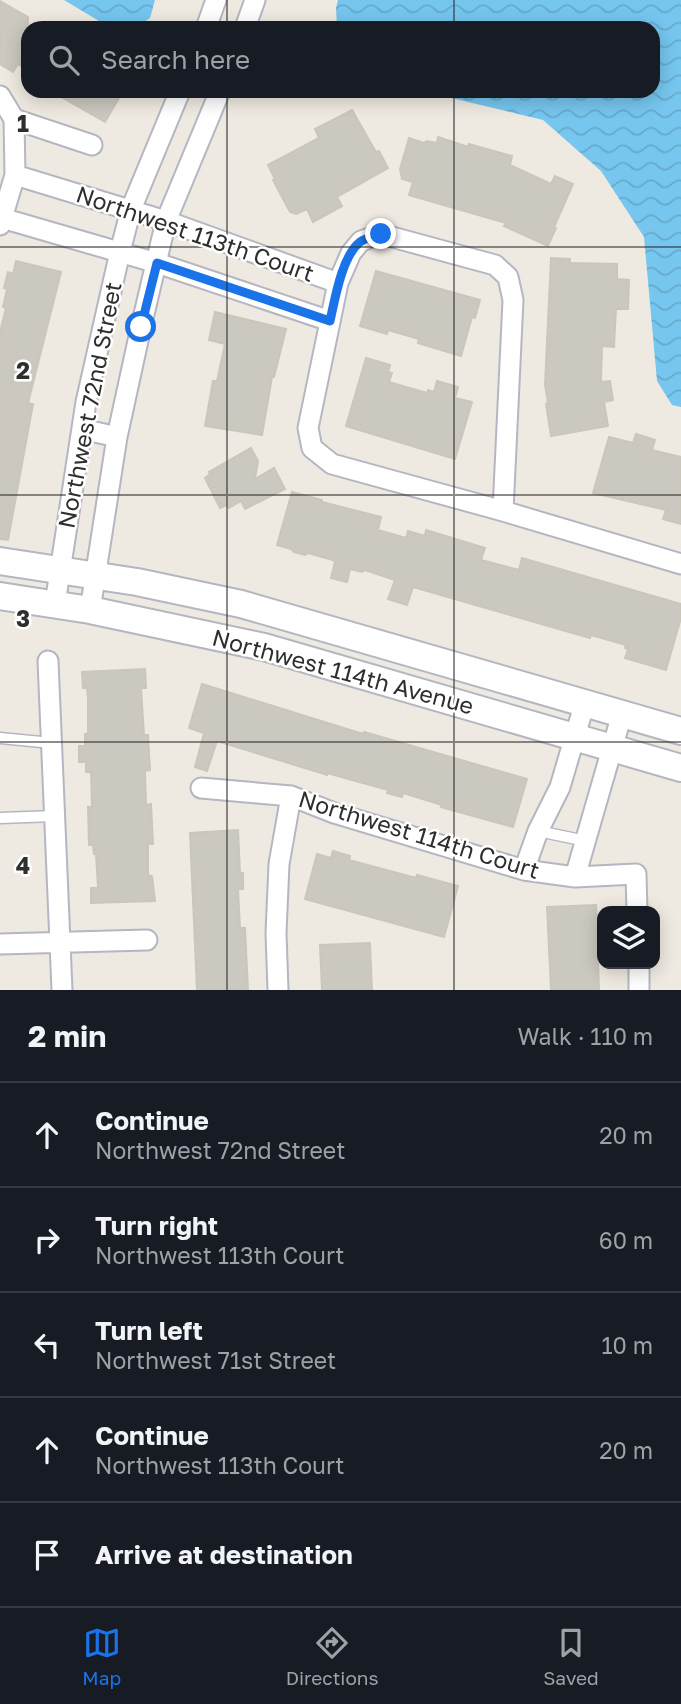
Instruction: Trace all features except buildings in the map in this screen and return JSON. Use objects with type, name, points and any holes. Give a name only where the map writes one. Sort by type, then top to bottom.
[{"type":"street","points":[[208,21],[216,0]]},
{"type":"street","points":[[248,21],[255,0]]},
{"type":"street","points":[[0,96],[14,119],[15,175],[1,222]]},
{"type":"street","name":"Northwest 72nd Street","points":[[55,604],[89,390],[120,252],[131,209],[177,98]]},
{"type":"street","name":"Northwest 72nd Street","points":[[90,610],[117,437],[166,221],[217,98]]},
{"type":"street","points":[[14,119],[92,145]]},
{"type":"street","name":"Northwest 113th Court","points":[[15,175],[131,209],[338,283],[351,253],[361,241],[381,234],[495,265],[508,276],[513,300],[503,512]]},
{"type":"street","name":"Northwest 113th Court","points":[[1,222],[157,263],[330,321]]},
{"type":"street","points":[[338,283],[308,428],[312,448],[332,464],[681,564]]},
{"type":"street","points":[[82,429],[117,437]]},
{"type":"street","name":"Northwest 114th Avenue","points":[[0,561],[95,574],[241,604],[681,731]]},
{"type":"street","name":"Northwest 114th Avenue","points":[[0,596],[90,610],[264,648],[681,768]]},
{"type":"street","points":[[48,661],[62,990]]},
{"type":"street","points":[[524,870],[538,831],[560,787],[585,702]]},
{"type":"street","points":[[575,877],[622,713]]},
{"type":"street","name":"Northwest 114th Court","points":[[201,788],[291,796],[334,813],[524,870],[575,877],[636,874],[637,906]]},
{"type":"street","points":[[278,990],[276,933],[279,864],[291,796]]},
{"type":"street","points":[[0,944],[147,940]]},
{"type":"street","points":[[639,969],[639,990]]},
{"type":"lane","points":[[0,738],[52,743]]},
{"type":"lane","points":[[0,818],[55,816]]},
{"type":"lane","points":[[538,831],[586,841]]},
{"type":"water","points":[[64,0],[155,0],[150,18],[146,21],[99,21]]},
{"type":"water","points":[[338,0],[681,0],[681,407],[672,405],[657,381],[644,237],[601,171],[543,120],[451,98],[660,98],[660,21],[337,21]]},
{"type":"route","points":[[141,327],[157,263],[330,321],[338,283],[351,253],[361,241],[381,234]]}]
